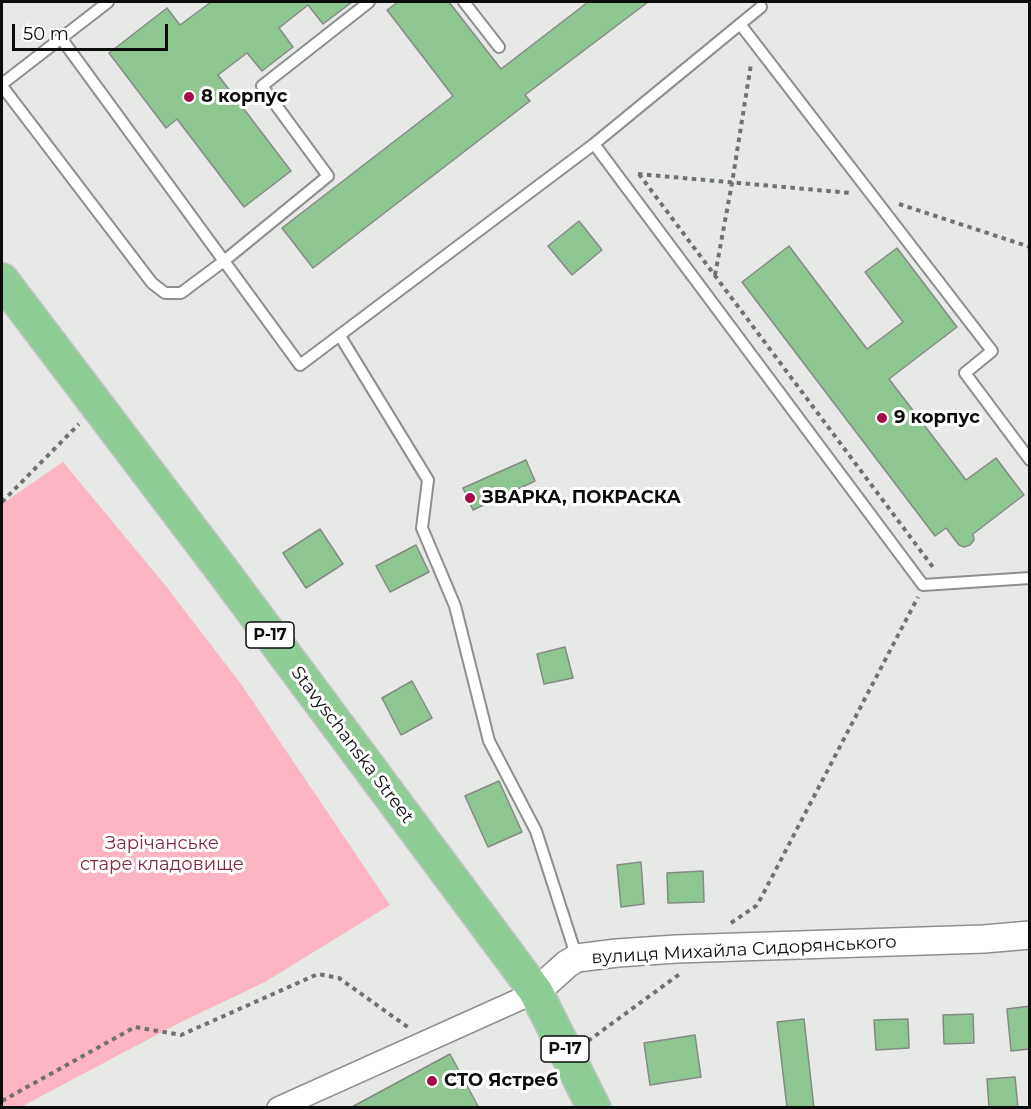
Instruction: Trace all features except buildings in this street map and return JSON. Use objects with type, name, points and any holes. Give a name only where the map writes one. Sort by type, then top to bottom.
[{"type":"main road","name":"Stavyschanska Street","points":[[2,280],[225,574],[536,992],[594,1107]]},
{"type":"street","name":"вулиця Михайла Сидорянського","points":[[278,1107],[536,992],[577,958],[617,953],[706,948],[1029,936]]},
{"type":"lane","points":[[108,2],[2,85],[152,283],[165,293],[181,293],[328,176],[262,86],[369,2]]},
{"type":"lane","points":[[464,2],[499,47]]},
{"type":"lane","points":[[61,38],[300,365],[594,144],[740,24],[762,3]]},
{"type":"lane","points":[[740,24],[992,351],[965,373],[1029,460]]},
{"type":"lane","points":[[594,144],[923,585],[1029,578]]},
{"type":"lane","points":[[340,336],[428,480],[422,528],[455,606],[489,741],[536,831],[577,958]]},
{"type":"path","points":[[715,275],[754,42]]},
{"type":"path","points":[[616,172],[872,195],[1029,247]]},
{"type":"path","points":[[639,174],[945,584]]},
{"type":"path","points":[[2,502],[96,406]]},
{"type":"path","points":[[568,1056],[682,972],[733,921],[756,906],[923,585]]},
{"type":"path","points":[[2,1101],[135,1027],[181,1035],[318,974],[339,978],[426,1041]]},
{"type":"green space","name":"Зарічанське старе кладовище","points":[[63,462],[165,585],[241,684],[390,905],[265,982],[179,1023],[21,1107],[2,1107],[2,504]]},
{"type":"place","name":"8 корпус","points":[[189,97]]},
{"type":"place","name":"9 корпус","points":[[882,418]]},
{"type":"place","name":"ЗВАРКА, ПОКРАСКА","points":[[470,498]]},
{"type":"place","name":"СТО Ястреб","points":[[432,1081]]}]
